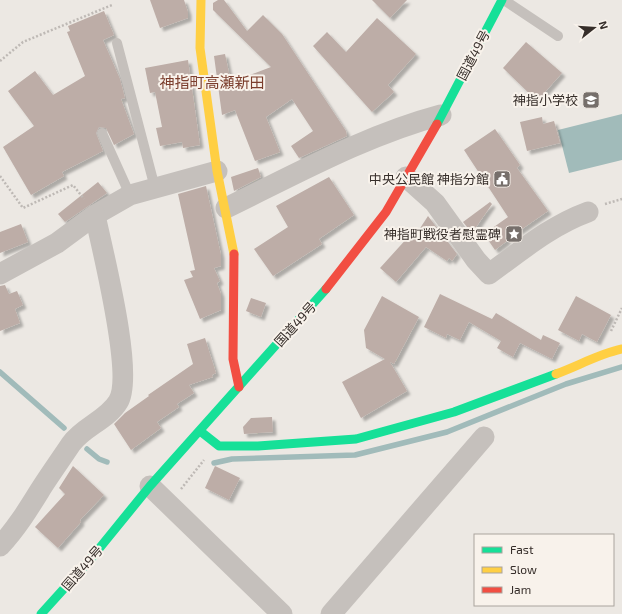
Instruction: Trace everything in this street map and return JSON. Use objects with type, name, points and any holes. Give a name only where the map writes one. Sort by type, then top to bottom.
[{"type":"main road","points":[[201,0],[200,48],[217,171],[226,208],[234,254],[233,359],[239,387]]},
{"type":"main road","name":"国道49号","points":[[41,614],[89,561],[150,486],[322,295],[386,212],[441,115],[503,0]]},
{"type":"main road","points":[[200,431],[219,446],[258,446],[356,439],[454,412],[582,365],[608,352],[622,349]]},
{"type":"street","points":[[226,208],[375,137],[410,123],[441,115]]},
{"type":"street","points":[[0,274],[58,243],[95,215],[130,195],[217,171]]},
{"type":"street","points":[[406,177],[435,202],[476,260],[488,274],[550,230],[568,220],[588,212]]},
{"type":"street","points":[[0,546],[14,531],[74,440],[118,403],[122,392],[122,347],[95,215]]},
{"type":"street","points":[[331,614],[484,437]]},
{"type":"street","points":[[150,486],[282,614]]},
{"type":"lane","points":[[503,0],[558,36]]},
{"type":"lane","points":[[117,43],[155,188]]},
{"type":"lane","points":[[102,133],[130,195]]},
{"type":"path","points":[[0,61],[23,42],[112,5]]},
{"type":"path","points":[[0,176],[23,208],[73,185],[95,215]]},
{"type":"path","points":[[177,494],[205,459]]},
{"type":"water","points":[[622,114],[622,160],[569,173],[558,130]]},
{"type":"building","points":[[150,0],[184,0],[188,12],[188,18],[160,28]]},
{"type":"building","points":[[218,0],[224,0],[247,31],[263,15],[282,34],[346,131],[347,136],[299,158],[291,146],[313,131],[292,99],[266,117],[280,152],[255,161],[235,110],[222,115],[214,56],[225,54],[231,82],[271,67],[213,10],[213,3]]},
{"type":"building","points":[[372,0],[407,0],[390,18]]},
{"type":"building","points":[[104,11],[114,35],[103,40],[120,79],[125,98],[121,99],[134,134],[114,145],[106,128],[99,127],[96,133],[103,151],[62,172],[64,176],[31,195],[3,147],[34,126],[8,91],[35,71],[53,95],[85,76],[67,32],[70,31],[68,26]]},
{"type":"building","points":[[377,18],[416,54],[388,85],[394,92],[372,112],[313,46],[327,32],[346,52]]},
{"type":"building","points":[[526,42],[562,73],[537,101],[503,68]]},
{"type":"building","points":[[188,60],[200,145],[183,148],[182,142],[160,146],[156,128],[162,127],[155,92],[150,93],[145,68]]},
{"type":"building","points":[[542,117],[543,124],[554,121],[560,143],[527,151],[520,122]]},
{"type":"building","name":"中央公民館 神指分館","points":[[495,129],[520,165],[517,168],[548,211],[506,240],[507,241],[495,250],[484,234],[508,217],[464,150]]},
{"type":"building","points":[[258,168],[261,177],[234,191],[231,177]]},
{"type":"building","points":[[329,177],[354,215],[319,239],[322,244],[273,276],[254,249],[288,227],[276,206]]},
{"type":"building","points":[[98,182],[107,193],[65,222],[58,214]]},
{"type":"building","points":[[206,186],[221,255],[221,266],[214,268],[220,281],[217,283],[221,294],[221,310],[200,319],[184,280],[193,277],[190,271],[195,270],[178,194]]},
{"type":"building","points":[[490,202],[492,204],[472,233],[463,222]]},
{"type":"building","points":[[428,216],[457,254],[452,261],[449,258],[447,261],[426,247],[396,282],[380,268],[409,236],[413,239]]},
{"type":"building","points":[[21,224],[28,242],[0,253],[0,232]]},
{"type":"building","points":[[5,285],[9,294],[17,291],[23,305],[15,309],[20,323],[0,331],[0,286]]},
{"type":"building","points":[[440,294],[492,319],[496,313],[541,340],[543,335],[560,343],[552,359],[520,343],[513,357],[497,348],[501,341],[469,322],[460,340],[447,334],[446,338],[424,327]]},
{"type":"building","points":[[382,296],[419,317],[394,364],[390,362],[407,391],[361,418],[342,382],[385,359],[366,348],[364,330]]},
{"type":"building","points":[[576,296],[611,315],[597,342],[582,334],[579,341],[558,330]]},
{"type":"building","points":[[251,298],[266,303],[261,317],[246,311]]},
{"type":"building","points":[[205,338],[216,373],[212,375],[213,377],[189,385],[194,393],[177,404],[179,407],[157,422],[161,428],[131,450],[114,424],[125,413],[149,396],[148,395],[193,364],[187,344]]},
{"type":"building","points":[[272,417],[273,432],[244,434],[243,427],[251,418]]},
{"type":"building","points":[[73,466],[104,495],[80,520],[81,522],[58,548],[35,527],[65,494],[59,488]]},
{"type":"building","points":[[215,466],[240,478],[229,500],[205,488]]},
{"type":"waterway","points":[[214,463],[232,459],[355,455],[447,432],[566,384],[622,367]]},
{"type":"waterway","points":[[0,372],[64,428]]},
{"type":"waterway","points":[[87,449],[99,459],[107,462]]},
{"type":"traffic: fast","points":[[437,124],[502,0]]},
{"type":"traffic: fast","points":[[41,614],[89,561],[150,486],[326,289]]},
{"type":"traffic: fast","points":[[200,431],[219,446],[258,446],[356,439],[454,412],[556,374]]},
{"type":"traffic: slow","points":[[201,0],[200,48],[217,171],[234,254]]},
{"type":"traffic: slow","points":[[556,374],[597,357],[622,349]]},
{"type":"traffic: jam","points":[[326,289],[386,212],[437,124]]},
{"type":"traffic: jam","points":[[234,254],[233,359],[239,387]]},
{"type":"place","name":"神指小学校","points":[[591,100]]},
{"type":"place","name":"中央公民館 神指分館","points":[[502,179]]},
{"type":"place","name":"神指町戦役者慰霊碑","points":[[514,234]]},
{"type":"district","name":"神指町高瀬新田","points":[[212,82]]}]
